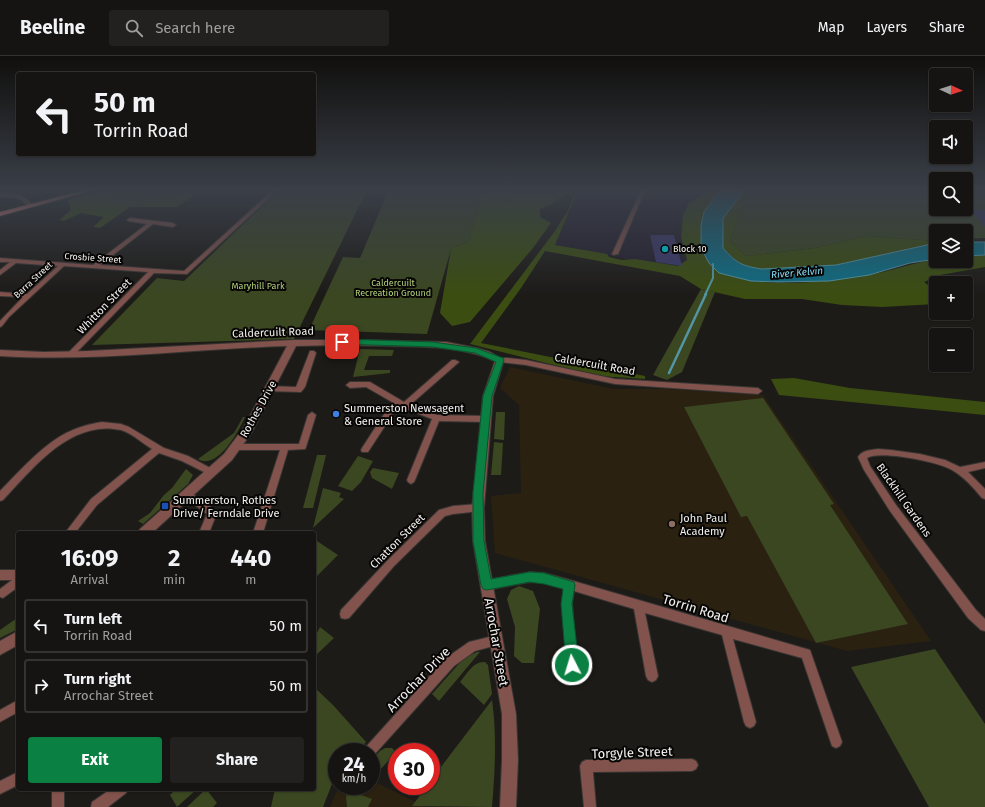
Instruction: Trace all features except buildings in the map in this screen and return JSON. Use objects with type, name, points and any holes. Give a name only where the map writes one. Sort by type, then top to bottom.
[{"type":"street","points":[[94,267],[148,225]]},
{"type":"street","name":"Crosbie Street","points":[[0,260],[185,272],[237,225]]},
{"type":"street","points":[[615,254],[628,225]]},
{"type":"street","points":[[0,273],[15,261]]},
{"type":"street","name":"Barra Street","points":[[0,325],[7,316],[62,265]]},
{"type":"street","name":"Whitton Street","points":[[70,355],[152,271]]},
{"type":"street","points":[[0,294],[29,296]]},
{"type":"street","name":"Caldercuilt Road","points":[[0,353],[26,355],[70,355],[284,342],[433,344],[476,350],[500,360],[515,360],[590,377],[638,384],[654,383],[758,391]]},
{"type":"street","name":"Rothes Drive","points":[[146,531],[228,457],[248,429],[293,343]]},
{"type":"street","points":[[269,389],[298,390],[301,388],[312,353]]},
{"type":"street","name":"Arrochar Street","points":[[500,360],[488,396],[478,508],[479,541],[509,714],[510,760],[508,807]]},
{"type":"street","points":[[404,406],[455,362]]},
{"type":"street","points":[[350,385],[367,384],[404,406],[436,418],[485,419]]},
{"type":"street","points":[[365,450],[396,401]]},
{"type":"street","points":[[235,447],[302,447],[312,415]]},
{"type":"street","points":[[411,480],[436,418]]},
{"type":"street","points":[[0,497],[48,450],[68,436],[81,430],[106,425],[134,432],[158,449],[181,457],[211,472]]},
{"type":"street","points":[[259,531],[285,447]]},
{"type":"street","points":[[72,531],[94,502],[158,449]]},
{"type":"street","name":"Blackhill Gardens","points":[[985,495],[960,470],[941,460],[918,456],[870,452],[864,454],[862,457],[867,468],[893,508],[972,614],[985,626]]},
{"type":"street","points":[[960,470],[985,465]]},
{"type":"street","points":[[187,494],[212,513],[205,531]]},
{"type":"street","name":"Chatton Street","points":[[345,614],[391,563],[442,513],[453,510],[478,508]]},
{"type":"street","points":[[0,575],[16,575]]},
{"type":"street","name":"Torrin Road","points":[[487,585],[530,577],[544,578],[806,654],[836,742]]},
{"type":"street","points":[[3,593],[16,583]]},
{"type":"street","points":[[570,585],[566,604],[572,665]]},
{"type":"street","points":[[639,606],[652,676]]},
{"type":"street","points":[[726,632],[750,722]]},
{"type":"street","points":[[0,648],[16,639]]},
{"type":"street","name":"Arrochar Drive","points":[[377,743],[450,662],[473,646],[497,640]]},
{"type":"street","points":[[0,716],[16,707]]},
{"type":"street","name":"Torgyle Street","points":[[590,807],[586,766],[692,765]]},
{"type":"street","points":[[0,788],[16,779]]},
{"type":"street","points":[[58,791],[58,807]]},
{"type":"street","points":[[97,807],[119,791]]},
{"type":"shaded area","points":[[563,225],[683,225],[688,271],[555,245]]},
{"type":"shaded area","name":"John Paul Academy","points":[[510,367],[613,389],[666,389],[763,395],[931,641],[847,651],[495,553],[491,496],[521,493],[519,405],[500,388]]},
{"type":"shaded area","points":[[380,784],[388,788],[388,795],[402,795],[426,807],[330,807],[335,795],[380,795]]},
{"type":"green space","points":[[95,225],[104,225],[100,228],[93,227]]},
{"type":"green space","name":"Maryhill Park","points":[[242,225],[350,225],[294,339],[92,345],[157,278],[184,281]]},
{"type":"green space","name":"Caldercuilt Recreation Ground","points":[[374,225],[473,225],[469,241],[451,249],[427,334],[309,330],[343,257],[360,258]]},
{"type":"green space","points":[[473,225],[550,225],[533,248],[470,322],[452,326],[440,313],[451,249],[469,241]]},
{"type":"green space","points":[[559,225],[563,225],[555,245],[607,254],[609,257],[622,260],[635,259],[678,266],[687,260],[681,237],[682,225],[715,225],[719,273],[752,281],[780,283],[810,282],[868,275],[929,261],[929,268],[973,268],[973,256],[985,255],[985,267],[938,276],[929,276],[929,280],[924,282],[929,286],[929,304],[882,307],[842,305],[802,299],[745,299],[701,289],[680,276],[545,251],[521,288],[481,343],[645,376],[645,379],[598,376],[470,344]]},
{"type":"green space","points":[[723,225],[736,225],[730,241],[746,256],[815,248],[867,236],[929,240],[929,245],[836,265],[762,269],[749,267],[732,257],[723,248]]},
{"type":"green space","points":[[736,225],[929,225],[929,240],[867,236],[815,248],[746,256],[730,241]]},
{"type":"green space","points":[[973,225],[985,225],[985,238],[973,239]]},
{"type":"green space","points":[[701,289],[715,292],[682,372],[667,380],[653,375]]},
{"type":"green space","points":[[360,349],[394,350],[392,356],[369,356],[364,370],[390,370],[390,373],[353,377]]},
{"type":"green space","points":[[794,378],[850,388],[985,402],[985,415],[779,395],[771,379]]},
{"type":"green space","points":[[763,398],[834,504],[830,505],[908,624],[816,643],[747,516],[741,517],[684,407]]},
{"type":"green space","points":[[496,412],[505,412],[504,440],[494,439]]},
{"type":"green space","points":[[243,417],[245,417],[238,431],[220,454],[213,459],[206,461],[198,459],[234,433]]},
{"type":"green space","points":[[494,442],[503,443],[501,475],[491,475]]},
{"type":"green space","points":[[317,455],[326,455],[313,508],[303,508]]},
{"type":"green space","points":[[358,456],[373,461],[361,482],[352,491],[338,486]]},
{"type":"green space","points":[[373,468],[399,473],[392,489],[372,478],[370,472]]},
{"type":"green space","points":[[186,469],[193,475],[188,484],[143,524],[138,521],[150,513]]},
{"type":"green space","points":[[323,488],[341,493],[339,497],[344,499],[313,528]]},
{"type":"green space","points":[[316,540],[338,555],[316,577]]},
{"type":"green space","points":[[519,586],[533,591],[540,609],[534,663],[522,663],[514,656],[515,627],[507,599],[511,590]]},
{"type":"green space","points":[[16,619],[16,630],[0,638],[0,630]]},
{"type":"green space","points":[[320,627],[334,638],[316,655],[316,635]]},
{"type":"green space","points":[[935,649],[985,724],[985,807],[929,807],[851,667]]},
{"type":"green space","points":[[480,652],[439,701],[432,694],[464,658]]},
{"type":"green space","points":[[481,662],[485,662],[488,665],[492,694],[484,705],[460,682],[474,666]]},
{"type":"green space","points":[[316,689],[333,705],[366,742],[328,743],[328,794],[323,807],[271,807],[275,791],[316,791]]},
{"type":"green space","points":[[492,700],[495,726],[495,753],[492,807],[412,806],[420,795],[440,795],[440,768]]},
{"type":"green space","points":[[388,748],[388,761],[380,770],[380,751]]},
{"type":"green space","points":[[174,791],[195,791],[177,807],[170,795]]},
{"type":"green space","points":[[204,791],[208,791],[217,803],[213,807],[187,807]]},
{"type":"green space","points":[[347,795],[361,795],[372,799],[368,807],[347,807]]},
{"type":"water","name":"River Kelvin","points":[[701,225],[723,225],[723,248],[740,263],[749,267],[762,269],[836,265],[929,245],[929,260],[910,263],[869,275],[829,281],[751,281],[719,273],[709,263],[701,248]]},
{"type":"water","points":[[973,242],[985,242],[985,255],[973,256]]},
{"type":"waterway","points":[[705,295],[713,278],[713,264]]},
{"type":"waterway","points":[[669,373],[706,294]]},
{"type":"place","name":"Block 10","points":[[665,249]]},
{"type":"place","name":"Summerston Newsagent & General Store","points":[[336,414]]},
{"type":"place","name":"Summerston, Rothes Drive/ Ferndale Drive","points":[[165,506]]},
{"type":"place","name":"John Paul Academy","points":[[672,524]]},
{"type":"route","points":[[342,342],[433,344],[476,350],[500,360],[488,396],[478,493],[479,541],[487,585],[530,577],[544,578],[570,585],[566,604],[572,665]]}]
